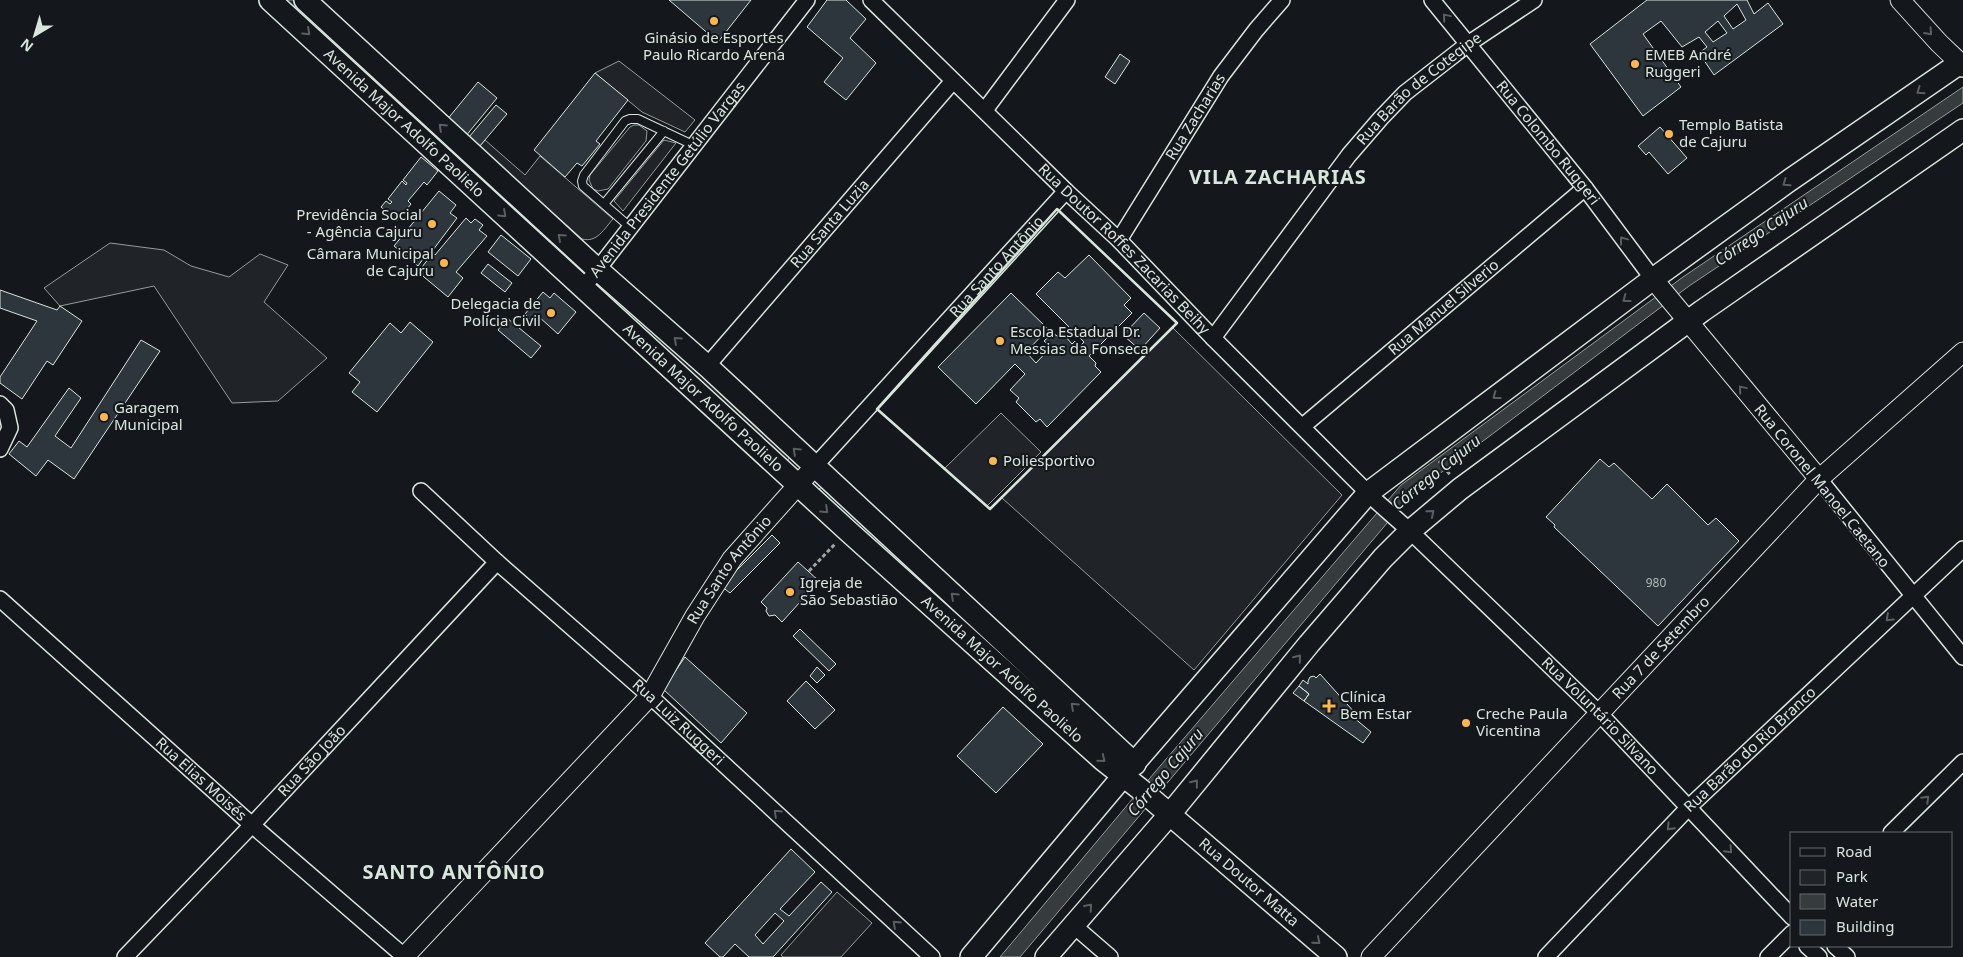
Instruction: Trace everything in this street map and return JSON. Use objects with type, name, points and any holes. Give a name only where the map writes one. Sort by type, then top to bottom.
[{"type":"main road","name":"Avenida Major Adolfo Paolielo","points":[[270,0],[848,531],[1103,760],[1130,769]]},
{"type":"main road","name":"Avenida Major Adolfo Paolielo","points":[[305,0],[598,270],[707,366],[814,467],[1130,769],[1140,789]]},
{"type":"main road","points":[[971,957],[1130,769],[1372,496],[1428,446],[1656,284],[1790,180],[1962,64]]},
{"type":"main road","points":[[1046,957],[1165,810],[1383,558],[1406,527],[1684,319],[1963,130]]},
{"type":"main road","name":"Rua Doutor Matta","points":[[1140,789],[1336,957]]},
{"type":"street","name":"Avenida Presidente Getúlio Vargas","points":[[584,287],[807,0]]},
{"type":"street","name":"Rua Doutor Roffes Zacarias Beihy","points":[[871,0],[985,110],[1066,192],[1119,240],[1372,496]]},
{"type":"street","points":[[985,110],[1067,0]]},
{"type":"street","name":"Rua Zacharias","points":[[1119,240],[1221,76],[1282,0]]},
{"type":"street","name":"Rua Colombo Ruggeri","points":[[1432,0],[1585,188],[1656,284]]},
{"type":"street","name":"Rua Barão de Cotegipe","points":[[1214,338],[1349,154],[1405,93],[1468,44],[1534,0]]},
{"type":"street","points":[[1900,0],[1939,43],[1962,64]]},
{"type":"street","name":"Rua Santa Luzia","points":[[707,366],[953,81]]},
{"type":"street","name":"Rua Manuel Silverio","points":[[1303,426],[1585,188]]},
{"type":"street","name":"Rua Santo Antônio","points":[[404,957],[650,696],[695,616],[732,559],[1066,192]]},
{"type":"street","name":"Rua Coronel Manoel Caetano","points":[[1656,284],[1819,479],[1963,657]]},
{"type":"street","name":"Rua 7 de Setembro","points":[[1371,957],[1819,479],[1963,352]]},
{"type":"street","points":[[0,404],[6,410],[10,428],[0,449]]},
{"type":"street","name":"Rua Luiz Ruggeri","points":[[421,491],[497,562],[650,696],[932,957]]},
{"type":"street","name":"Rua Voluntário Silvano","points":[[1372,496],[1599,713],[1790,915]]},
{"type":"street","name":"Rua Barão do Rio Branco","points":[[1546,957],[1689,807],[1963,549]]},
{"type":"street","name":"Rua São João","points":[[125,957],[252,825],[497,562]]},
{"type":"street","name":"Rua Elias Moisés","points":[[0,599],[252,825],[404,957]]},
{"type":"street","points":[[1892,832],[1963,762]]},
{"type":"street","points":[[1073,926],[1110,957]]},
{"type":"street","points":[[1768,957],[1790,935]]},
{"type":"street","points":[[1809,947],[1819,957]]},
{"type":"street","points":[[1836,947],[1847,957]]},
{"type":"lane","points":[[630,227],[584,186],[582,181],[584,174],[625,122],[630,119],[638,119],[693,145]]},
{"type":"lane","points":[[604,204],[664,131]]},
{"type":"path","points":[[1428,446],[1460,488]]},
{"type":"path","points":[[809,571],[848,531]]},
{"type":"green space","points":[[282,0],[293,0],[456,149],[452,154]]},
{"type":"green space","points":[[619,61],[695,120],[685,132],[642,112],[595,73]]},
{"type":"green space","points":[[639,125],[647,131],[646,141],[608,189],[598,191],[593,189],[589,180],[590,175],[630,127]]},
{"type":"green space","points":[[485,140],[525,175],[540,156],[613,219],[596,237],[587,240],[582,239],[479,147]]},
{"type":"green space","points":[[664,140],[676,143],[623,211],[614,201]]},
{"type":"green space","points":[[476,171],[570,258],[570,262],[472,175]]},
{"type":"green space","points":[[110,243],[164,250],[191,266],[229,277],[260,254],[288,265],[264,302],[327,358],[278,401],[232,403],[154,286],[60,306],[44,288]]},
{"type":"green space","points":[[613,301],[618,301],[789,455],[789,459],[786,460]]},
{"type":"green space","points":[[1173,328],[1342,495],[1194,670],[1002,498]]},
{"type":"green space","name":"Poliesportivo","points":[[1001,413],[1041,452],[987,506],[944,469]]},
{"type":"green space","points":[[822,488],[1107,751],[818,491]]},
{"type":"green space","points":[[837,892],[872,923],[841,957],[783,957],[781,955]]},
{"type":"water","name":"Córrego Cajuru","points":[[1963,87],[1963,103],[1689,286],[1410,496],[1020,957],[1000,957],[1155,772],[1401,485],[1683,277]]},
{"type":"building","name":"Ginásio de Esportes Paulo Ricardo Arena","points":[[669,0],[751,0],[718,42]]},
{"type":"building","points":[[827,0],[846,0],[866,19],[850,38],[876,63],[846,100],[824,82],[843,58],[807,27]]},
{"type":"building","name":"EMEB André Ruggeri","points":[[1647,0],[1747,0],[1754,14],[1768,3],[1783,24],[1714,75],[1699,53],[1707,47],[1699,37],[1682,47],[1661,21],[1643,34],[1681,87],[1643,116],[1590,44]],"holes":[[[1737,4],[1746,20],[1733,29],[1724,16]],[[1718,21],[1727,33],[1713,42],[1705,32]]]},
{"type":"building","points":[[1120,54],[1130,61],[1115,84],[1105,77]]},
{"type":"building","points":[[595,73],[628,100],[596,141],[600,144],[582,166],[577,163],[565,177],[534,150]]},
{"type":"building","points":[[478,82],[497,98],[465,137],[446,121]]},
{"type":"building","points":[[496,105],[507,114],[479,147],[469,137]]},
{"type":"building","points":[[1660,127],[1687,158],[1668,174],[1649,152],[1646,155],[1638,146]]},
{"type":"building","points":[[421,157],[438,171],[427,185],[424,182],[408,201],[411,204],[397,221],[381,207],[386,201],[390,204],[392,202],[388,199],[402,181],[406,185],[407,183],[403,180]]},
{"type":"building","name":"Previdência Social - Agência Cajuru","points":[[439,191],[456,205],[450,213],[457,218],[427,258],[417,250],[411,257],[413,259],[417,253],[423,259],[418,266],[394,246]]},
{"type":"building","name":"Câmara Municipal de Cajuru","points":[[466,218],[471,223],[475,219],[483,225],[479,230],[487,236],[456,272],[463,278],[448,297],[418,272]]},
{"type":"building","points":[[501,235],[531,259],[518,276],[488,252]]},
{"type":"building","name":"Escola Estadual Dr. Messias da Fonseca","points":[[1089,255],[1131,298],[1124,305],[1132,313],[1089,356],[1101,372],[1047,427],[1040,419],[1036,422],[1016,402],[1019,398],[1010,390],[1025,374],[1015,364],[976,404],[938,367],[1011,293],[1048,329],[1026,352],[1036,363],[1051,347],[1044,341],[1053,333],[1057,336],[1065,336],[1072,344],[1075,341],[1080,346],[1084,342],[1036,294],[1058,272],[1065,278]]},
{"type":"building","points":[[488,264],[512,283],[505,292],[481,273]]},
{"type":"building","points":[[0,290],[57,310],[60,306],[82,321],[53,365],[47,361],[22,399],[0,383],[0,377],[37,321],[0,308]]},
{"type":"building","name":"Delegacia de Polícia Civil","points":[[543,292],[550,298],[554,293],[576,312],[558,334],[538,316],[533,322],[525,314]]},
{"type":"building","points":[[1144,313],[1160,328],[1140,350],[1123,335]]},
{"type":"building","points":[[507,318],[541,346],[531,358],[498,330]]},
{"type":"building","points":[[410,322],[433,342],[377,412],[352,392],[360,382],[349,373],[390,323],[401,333]]},
{"type":"building","name":"Garagem Municipal","points":[[141,340],[160,351],[74,479],[48,460],[36,476],[9,454],[19,441],[27,447],[69,388],[81,398],[55,436],[71,448]]},
{"type":"building","points":[[1600,459],[1609,467],[1614,463],[1652,499],[1667,484],[1708,525],[1716,518],[1739,541],[1658,626],[1554,527],[1555,525],[1546,517]]},
{"type":"building","points":[[772,535],[780,543],[730,593],[721,586]]},
{"type":"building","name":"Igreja de São Sebastião","points":[[798,562],[819,581],[782,622],[775,615],[769,616],[766,611],[767,608],[761,602]]},
{"type":"building","points":[[800,629],[836,664],[829,671],[793,636]]},
{"type":"building","points":[[685,657],[747,713],[721,743],[663,689]]},
{"type":"building","points":[[817,667],[825,675],[817,683],[810,676]]},
{"type":"building","name":"Clínica Bem Estar","points":[[1320,674],[1356,714],[1353,717],[1371,732],[1363,743],[1304,701],[1309,694],[1299,686],[1303,680],[1308,684],[1310,677],[1314,676],[1316,678]]},
{"type":"building","points":[[806,681],[835,710],[815,729],[787,701]]},
{"type":"building","points":[[1299,686],[1309,694],[1304,701],[1293,693]]},
{"type":"building","points":[[1003,707],[1043,744],[996,793],[957,756]]},
{"type":"building","points":[[791,849],[815,872],[780,909],[789,916],[821,882],[832,892],[773,957],[749,957],[735,944],[723,957],[720,957],[705,943]],"holes":[[[775,913],[784,921],[763,944],[755,935]]]},
{"type":"wall","points":[[1057,209],[1177,323],[990,509],[877,409],[1057,209]]},
{"type":"place","name":"Ginásio de Esportes Paulo Ricardo Arena","points":[[714,21]]},
{"type":"place","name":"EMEB André Ruggeri","points":[[1635,64]]},
{"type":"place","name":"Templo Batista de Cajuru","points":[[1669,134]]},
{"type":"place","name":"Previdência Social - Agência Cajuru","points":[[432,224]]},
{"type":"place","name":"Câmara Municipal de Cajuru","points":[[444,263]]},
{"type":"place","name":"Delegacia de Polícia Civil","points":[[551,313]]},
{"type":"place","name":"Escola Estadual Dr. Messias da Fonseca","points":[[1000,341]]},
{"type":"place","name":"Garagem Municipal","points":[[104,417]]},
{"type":"place","name":"Poliesportivo","points":[[993,461]]},
{"type":"place","name":"Igreja de São Sebastião","points":[[790,592]]},
{"type":"place","name":"Clínica Bem Estar","points":[[1329,706]]},
{"type":"place","name":"Creche Paula Vicentina","points":[[1466,723]]},
{"type":"district","name":"VILA ZACHARIAS","points":[[1278,177]]},
{"type":"district","name":"SANTO ANTÔNIO","points":[[454,872]]}]
